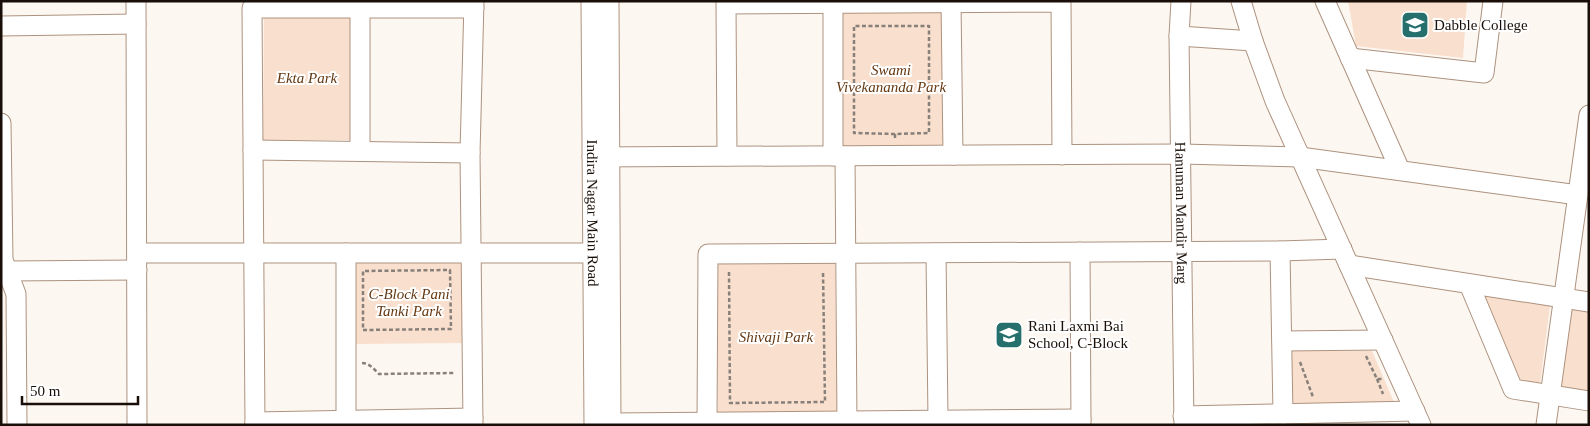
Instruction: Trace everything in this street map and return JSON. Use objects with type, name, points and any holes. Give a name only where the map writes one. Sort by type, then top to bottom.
[{"type":"street","points":[[136,1],[137,425]]},
{"type":"street","name":"Indira Nagar Main Road","points":[[591,1],[601,157],[605,424]]},
{"type":"street","name":"Indira Nagar Main Road","points":[[605,424],[593,253],[601,157],[609,1]]},
{"type":"street","name":"Hanuman Mandir Marg","points":[[1181,1],[1179,36],[1184,420]]},
{"type":"street","points":[[1184,420],[1284,414],[1418,418],[1275,101],[1253,41],[1241,1]]},
{"type":"street","points":[[1325,1],[1400,170]]},
{"type":"street","points":[[1350,58],[1484,73],[1493,1]]},
{"type":"street","points":[[727,156],[726,4],[951,2],[1061,2],[1062,154]]},
{"type":"street","points":[[951,2],[953,155]]},
{"type":"street","points":[[360,4],[360,151]]},
{"type":"street","points":[[360,4],[474,4],[470,153],[473,421],[346,420],[255,423],[252,8],[360,4]]},
{"type":"street","points":[[833,4],[839,156],[846,262],[847,423]]},
{"type":"street","points":[[1,26],[136,24]]},
{"type":"street","points":[[1179,36],[1253,41]]},
{"type":"street","points":[[1546,425],[1589,115]]},
{"type":"street","points":[[1,122],[3,260],[16,294],[9,398],[17,425]]},
{"type":"street","points":[[253,150],[470,153]]},
{"type":"street","points":[[601,157],[1062,154],[1300,157],[1578,195]]},
{"type":"street","points":[[1280,251],[1284,414]]},
{"type":"street","points":[[706,422],[708,254],[846,262],[936,253],[1280,251],[1345,257],[1469,284],[1589,302]]},
{"type":"street","points":[[605,424],[706,422],[847,423],[938,420],[1081,422],[1080,252]]},
{"type":"street","points":[[7,271],[254,253],[593,253]]},
{"type":"street","points":[[346,253],[346,420]]},
{"type":"street","points":[[936,253],[938,420]]},
{"type":"street","points":[[1469,284],[1513,389],[1589,402]]},
{"type":"street","points":[[1282,342],[1383,340]]},
{"type":"path","points":[[854,26],[929,26],[929,134],[895,134],[854,134],[854,26]]},
{"type":"path","points":[[895,134],[896,155]]},
{"type":"path","points":[[738,272],[728,272],[730,403],[825,402],[823,270],[846,262]]},
{"type":"path","points":[[450,270],[451,329],[363,330],[363,271],[450,270]]},
{"type":"path","points":[[1296,355],[1315,402]]},
{"type":"path","points":[[1366,356],[1384,396]]},
{"type":"path","points":[[346,364],[365,363],[374,368],[379,374],[454,372],[460,377],[473,376]]},
{"type":"path","points":[[1377,379],[1400,378]]},
{"type":"green space","name":"Dabble College","points":[[1348,1],[1467,1],[1463,58],[1356,46]]},
{"type":"green space","name":"Swami Vivekananda Park","points":[[942,10],[943,145],[841,146],[839,12]]},
{"type":"green space","name":"Ekta Park","points":[[264,16],[351,17],[350,140],[263,140]]},
{"type":"green space","name":"C-Block Pani Tanki Park","points":[[464,260],[464,343],[353,344],[353,261]]},
{"type":"green space","name":"Shivaji Park","points":[[835,261],[837,412],[718,414],[716,263]]},
{"type":"green space","points":[[1483,296],[1550,306],[1540,384],[1520,381]]},
{"type":"green space","points":[[1569,306],[1589,309],[1589,396],[1558,392]]},
{"type":"green space","points":[[1291,350],[1372,351],[1397,409],[1291,408]]},
{"type":"place","name":"Dabble College","points":[[1415,25]]},
{"type":"place","name":"Rani Laxmi Bai School, C-Block","points":[[1009,335]]}]
